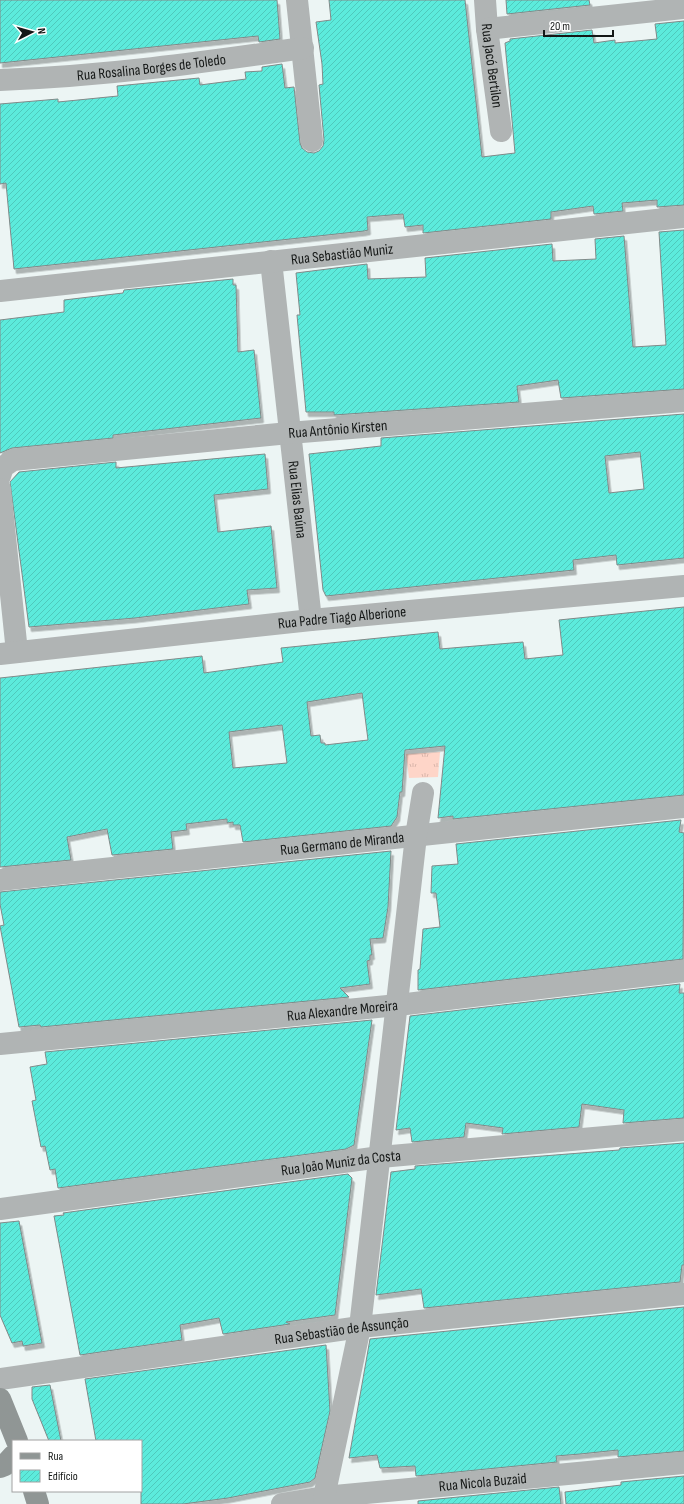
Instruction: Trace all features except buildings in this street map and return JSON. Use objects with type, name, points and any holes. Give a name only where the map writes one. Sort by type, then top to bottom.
[{"type":"main road","points":[[0,1399],[14,1440]]},
{"type":"main road","points":[[0,1467],[5,1465],[12,1450]]},
{"type":"main road","points":[[34,1492],[38,1504]]},
{"type":"street","points":[[298,0],[312,141]]},
{"type":"street","name":"Rua Jacó Bertilon","points":[[485,0],[487,29],[501,131]]},
{"type":"street","points":[[487,29],[684,8]]},
{"type":"street","name":"Rua Rosalina Borges de Toledo","points":[[0,80],[93,75],[172,67],[302,48]]},
{"type":"street","name":"Rua Sebastião Muniz","points":[[0,291],[271,260],[684,217]]},
{"type":"street","name":"Rua Elias Baúna","points":[[271,260],[310,620]]},
{"type":"street","name":"Rua Antônio Kirsten","points":[[0,476],[3,467],[13,460],[289,433],[684,401]]},
{"type":"street","points":[[0,489],[9,653]]},
{"type":"street","name":"Rua Padre Tiago Alberione","points":[[9,653],[310,620],[684,586]]},
{"type":"street","points":[[325,1500],[360,1326],[398,1005],[416,836],[423,793]]},
{"type":"street","name":"Rua Germano de Miranda","points":[[0,880],[684,807]]},
{"type":"street","name":"Rua Alexandre Moreira","points":[[0,1044],[398,1005],[684,971]]},
{"type":"street","name":"Rua João Muniz da Costa","points":[[0,1209],[380,1157],[684,1130]]},
{"type":"street","name":"Rua Sebastião de Assunção","points":[[0,1379],[360,1326],[684,1294]]},
{"type":"street","name":"Rua Nicola Buzaid","points":[[282,1504],[684,1463]]},
{"type":"green space","points":[[440,752],[438,777],[409,778],[406,754]]}]
